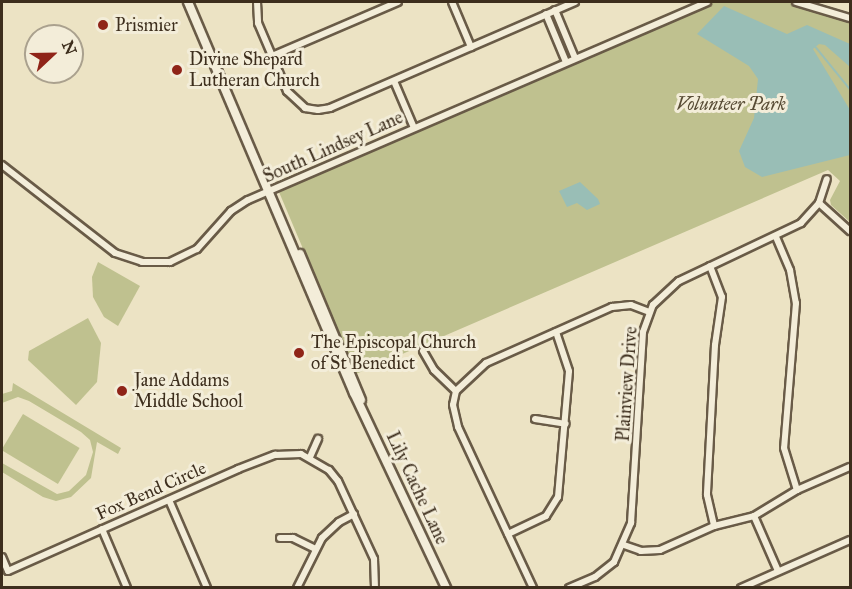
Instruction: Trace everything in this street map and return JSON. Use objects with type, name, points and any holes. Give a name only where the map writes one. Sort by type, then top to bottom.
[{"type":"street","name":"Lily Cache Lane","points":[[188,2],[287,232],[356,382],[361,402],[446,588]]},
{"type":"street","points":[[257,2],[258,23],[287,91],[305,108],[330,108],[575,2]]},
{"type":"street","points":[[272,56],[398,2]]},
{"type":"street","points":[[452,2],[471,46]]},
{"type":"street","name":"South Lindsey Lane","points":[[2,165],[115,252],[152,264],[186,256],[205,242],[231,211],[270,191],[707,2]]},
{"type":"street","points":[[796,2],[850,18]]},
{"type":"street","points":[[555,10],[575,58]]},
{"type":"street","points":[[546,14],[566,62]]},
{"type":"street","points":[[394,81],[414,128]]},
{"type":"street","name":"Plainview Drive","points":[[569,588],[595,577],[614,562],[624,545],[631,523],[643,332],[649,312],[663,292],[710,266],[801,224],[819,204],[827,179]]},
{"type":"street","points":[[819,204],[850,231]]},
{"type":"street","points":[[776,237],[790,270],[796,303],[784,448],[797,490]]},
{"type":"street","points":[[710,266],[722,297],[715,345],[706,495],[714,526]]},
{"type":"street","points":[[533,588],[458,427],[453,405],[456,391],[486,363],[619,306],[649,312]]},
{"type":"street","points":[[508,534],[546,516],[554,508],[558,497],[566,424],[568,371],[556,332]]},
{"type":"street","points":[[423,351],[434,370],[456,391]]},
{"type":"street","points":[[536,419],[566,424]]},
{"type":"street","points":[[318,439],[310,457],[335,476],[374,558],[376,585],[384,583]]},
{"type":"street","name":"Fox Bend Circle","points":[[2,557],[8,571],[269,457],[288,453],[310,457]]},
{"type":"street","points":[[624,545],[641,551],[660,550],[714,526],[754,516],[797,490],[850,466]]},
{"type":"street","points":[[169,500],[207,588]]},
{"type":"street","points":[[297,588],[316,549],[332,527],[354,514]]},
{"type":"street","points":[[754,516],[778,571]]},
{"type":"street","points":[[102,529],[127,588]]},
{"type":"street","points":[[280,538],[293,538],[316,549]]},
{"type":"street","points":[[741,588],[850,540]]},
{"type":"green space","name":"Volunteer Park","points":[[713,2],[790,2],[850,22],[850,222],[831,205],[830,200],[840,181],[828,170],[356,374],[279,192]]},
{"type":"green space","points":[[98,262],[140,286],[118,326],[104,317],[93,297],[92,277]]},
{"type":"green space","points":[[88,318],[101,343],[97,382],[76,405],[28,360],[29,351]]},
{"type":"green space","points":[[13,383],[121,448],[118,454],[97,442],[91,478],[71,497],[56,501],[43,497],[2,472],[2,463],[57,494],[69,491],[86,475],[93,452],[90,440],[81,432],[29,401],[18,397],[2,403],[2,394],[12,391]]},
{"type":"green space","points":[[23,414],[80,448],[58,484],[2,450]]},
{"type":"water","points":[[724,6],[787,34],[807,25],[850,44],[850,67],[825,45],[819,44],[813,49],[850,110],[850,155],[762,177],[745,167],[739,151],[754,118],[758,79],[749,66],[697,34]]},
{"type":"water","points":[[580,182],[598,199],[600,204],[587,210],[577,203],[567,207],[559,191]]},
{"type":"waterway","points":[[815,46],[850,89]]},
{"type":"place","name":"Prismier","points":[[103,25]]},
{"type":"place","name":"Divine Shepard Lutheran Church","points":[[177,70]]},
{"type":"place","name":"The Episcopal Church of St Benedict","points":[[299,353]]},
{"type":"place","name":"Jane Addams Middle School","points":[[122,391]]}]
